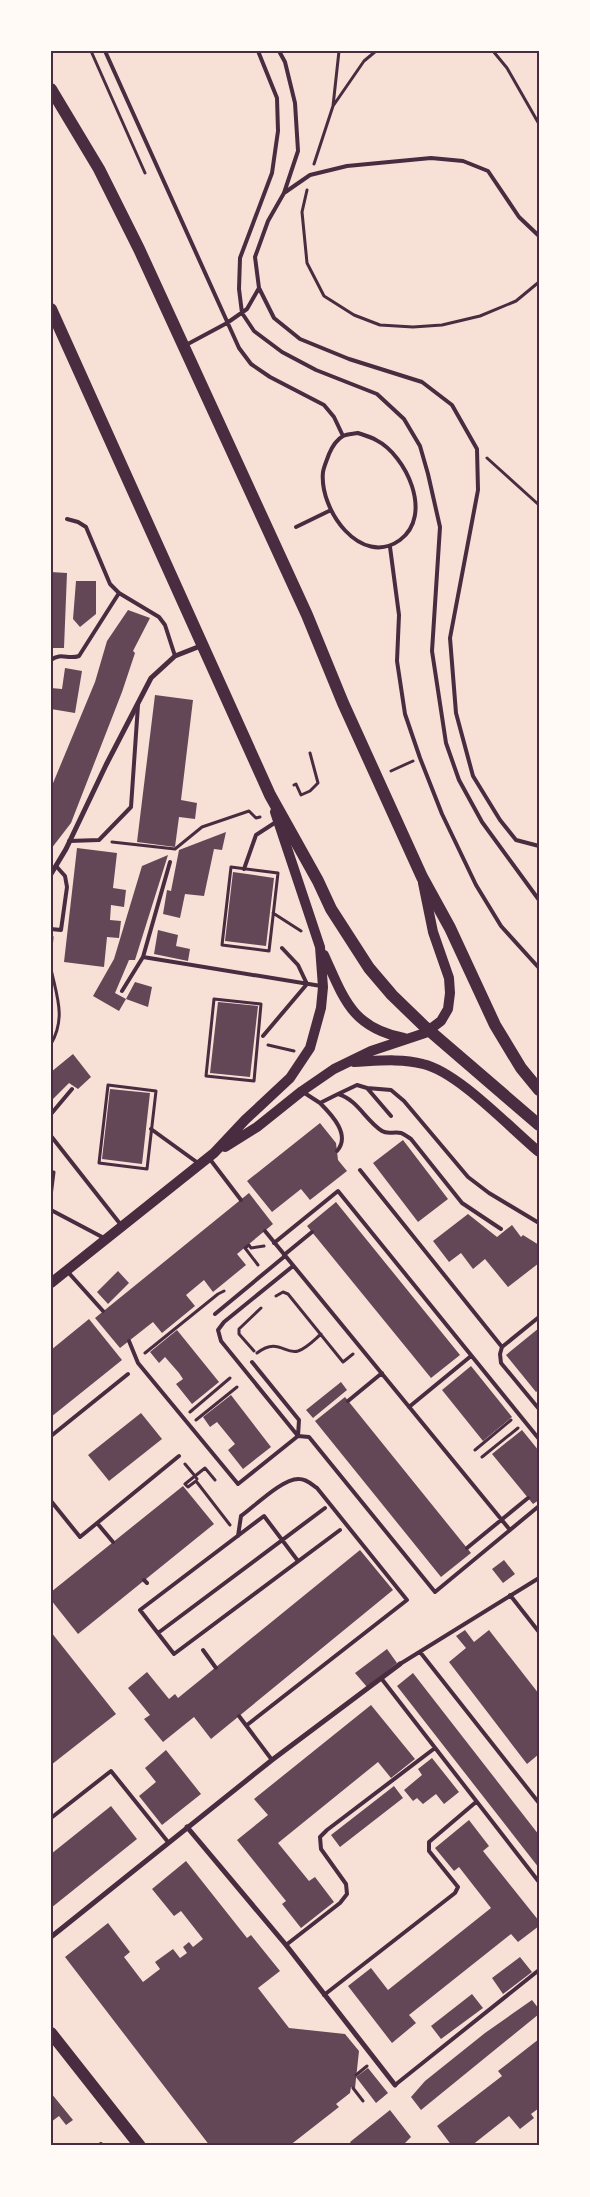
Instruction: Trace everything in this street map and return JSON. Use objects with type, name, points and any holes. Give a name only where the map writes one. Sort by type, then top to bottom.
[{"type":"main road","points":[[51,89],[103,176],[184,346],[307,615],[343,703],[422,877],[450,928],[502,1039],[521,1068],[539,1090]]},
{"type":"main road","points":[[51,309],[270,795],[318,880],[332,909],[381,984],[419,1022],[539,1125]]},
{"type":"main road","points":[[270,795],[320,947],[358,1018],[378,1031],[406,1039]]},
{"type":"main road","points":[[211,1155],[257,1128],[302,1091],[348,1062],[432,1030],[441,1021],[448,1009],[449,978],[433,932],[422,877]]},
{"type":"main road","points":[[51,1283],[211,1155],[245,1120],[279,1090],[301,1063],[316,1030],[321,1008],[323,987],[320,947]]},
{"type":"main road","points":[[348,1062],[397,1060],[435,1067],[457,1081],[539,1152]]},
{"type":"main road","points":[[51,2033],[140,2146]]},
{"type":"street","points":[[51,874],[151,678],[175,656],[203,645]]},
{"type":"street","points":[[51,1938],[272,1760],[400,1664]]},
{"type":"street","points":[[187,1827],[286,1945],[395,2085]]},
{"type":"lane","points":[[105,51],[239,348],[251,364],[270,378],[324,405],[334,417],[343,436]]},
{"type":"lane","points":[[258,51],[277,98],[278,131],[272,174],[240,258],[239,289],[242,313],[254,331],[282,352],[316,370],[377,394],[404,419],[420,446],[440,527],[432,651],[446,743],[459,780],[482,822],[539,900]]},
{"type":"lane","points":[[279,51],[285,62],[295,104],[298,151],[284,193],[268,220],[255,257],[260,288],[274,318],[300,338],[349,359],[422,382],[452,406],[477,449],[478,490],[450,638],[456,713],[473,776],[500,820],[516,840],[539,846]]},
{"type":"lane","points":[[284,193],[310,175],[347,166],[431,158],[464,161],[488,171],[519,217],[539,236]]},
{"type":"lane","points":[[184,346],[247,310],[260,288]]},
{"type":"lane","points":[[358,433],[377,440],[400,462],[412,482],[415,502],[414,520],[404,536],[390,547],[377,549],[362,545],[340,524],[331,510],[323,474],[333,445],[343,436],[358,433]]},
{"type":"lane","points":[[296,527],[331,510]]},
{"type":"lane","points":[[67,519],[78,522],[86,528],[110,584],[118,593],[159,616],[165,625],[175,656]]},
{"type":"lane","points":[[390,547],[399,615],[397,661],[405,714],[420,758],[442,814],[476,885],[501,926],[539,968]]},
{"type":"lane","points":[[51,660],[60,655],[75,658],[79,656],[118,593]]},
{"type":"lane","points":[[69,842],[99,840],[131,807],[138,703]]},
{"type":"lane","points":[[244,869],[256,835],[278,821]]},
{"type":"lane","points":[[122,991],[143,958],[170,862]]},
{"type":"lane","points":[[51,929],[62,930],[68,887],[65,876],[56,866]]},
{"type":"lane","points":[[282,948],[298,965],[308,984]]},
{"type":"lane","points":[[143,958],[323,987]]},
{"type":"lane","points":[[263,1036],[308,984]]},
{"type":"lane","points":[[320,1103],[357,1085],[367,1088],[391,1090],[404,1102],[468,1177],[495,1197],[539,1224]]},
{"type":"lane","points":[[367,1088],[391,1116]]},
{"type":"lane","points":[[51,1114],[72,1089]]},
{"type":"lane","points":[[302,1091],[320,1103],[333,1117],[343,1138],[342,1145],[337,1150]]},
{"type":"lane","points":[[338,1094],[345,1096],[361,1108],[375,1127],[385,1133],[400,1133],[410,1139],[462,1203],[502,1229]]},
{"type":"lane","points":[[151,1129],[200,1164]]},
{"type":"lane","points":[[51,1136],[122,1227]]},
{"type":"lane","points":[[211,1155],[240,1200]]},
{"type":"lane","points":[[360,1170],[502,1347]]},
{"type":"lane","points":[[273,1242],[338,1191],[539,1439]]},
{"type":"lane","points":[[51,1210],[106,1239]]},
{"type":"lane","points":[[264,1231],[510,1530]]},
{"type":"lane","points":[[215,1314],[312,1232]]},
{"type":"lane","points":[[294,1266],[224,1322],[218,1330],[220,1341],[298,1436]]},
{"type":"lane","points":[[67,1271],[103,1311]]},
{"type":"lane","points":[[539,1317],[502,1347],[500,1354],[501,1363],[539,1409]]},
{"type":"lane","points":[[129,1341],[137,1360],[238,1484],[298,1436],[309,1436],[435,1592],[539,1506]]},
{"type":"lane","points":[[409,1407],[471,1356]]},
{"type":"lane","points":[[252,1362],[299,1420],[298,1436]]},
{"type":"lane","points":[[348,1401],[382,1373]]},
{"type":"lane","points":[[51,1436],[128,1374]]},
{"type":"lane","points":[[51,1501],[80,1536],[179,1456]]},
{"type":"lane","points":[[238,1536],[242,1516],[285,1482],[298,1479],[308,1481],[317,1488],[377,1567],[407,1600],[247,1725]]},
{"type":"lane","points":[[467,1548],[528,1498]]},
{"type":"lane","points":[[158,1633],[325,1508]]},
{"type":"lane","points":[[298,1561],[264,1516],[140,1610],[174,1654],[340,1530]]},
{"type":"lane","points":[[97,1523],[113,1542]]},
{"type":"lane","points":[[400,1664],[539,1578]]},
{"type":"lane","points":[[510,1595],[539,1632]]},
{"type":"lane","points":[[203,1650],[216,1668]]},
{"type":"lane","points":[[420,1652],[539,1803]]},
{"type":"lane","points":[[381,1678],[539,1882]]},
{"type":"lane","points":[[239,1716],[272,1760]]},
{"type":"lane","points":[[286,1945],[340,1903],[347,1894],[346,1884],[321,1850],[320,1838],[327,1830],[435,1748]]},
{"type":"lane","points":[[51,1818],[111,1771],[168,1842]]},
{"type":"lane","points":[[324,1995],[455,1893],[458,1887],[429,1851],[429,1842],[476,1802]]},
{"type":"lane","points":[[395,2085],[539,1970]]},
{"type":"path","points":[[91,51],[145,173]]},
{"type":"path","points":[[339,51],[333,106],[310,175],[302,212],[308,262],[324,296],[354,316],[380,325],[412,327],[442,325],[480,316],[516,301],[539,282]]},
{"type":"path","points":[[333,106],[364,62],[376,51]]},
{"type":"path","points":[[493,51],[508,68],[539,124]]},
{"type":"path","points":[[477,449],[539,505]]},
{"type":"path","points":[[294,785],[296,784],[301,795],[310,791],[318,783],[310,753]]},
{"type":"path","points":[[391,771],[420,758]]},
{"type":"path","points":[[99,840],[175,849],[202,827],[221,819],[249,812],[256,818],[260,817]]},
{"type":"path","points":[[231,867],[278,873],[273,913],[269,951],[222,945],[231,867]]},
{"type":"path","points":[[273,913],[304,932]]},
{"type":"path","points":[[51,969],[61,1016],[58,1034],[51,1044]]},
{"type":"path","points":[[214,999],[262,1004],[258,1043],[254,1081],[206,1076],[214,999]]},
{"type":"path","points":[[258,1043],[294,1051]]},
{"type":"path","points":[[108,1085],[156,1091],[151,1129],[147,1169],[99,1163],[108,1085]]},
{"type":"path","points":[[51,1172],[54,1172],[51,1196]]},
{"type":"path","points":[[248,1253],[245,1248],[246,1246],[258,1248],[273,1242]]},
{"type":"path","points":[[137,1360],[218,1294],[226,1290]]},
{"type":"path","points":[[270,1300],[283,1292],[288,1294],[343,1362],[360,1348]]},
{"type":"path","points":[[263,1306],[239,1329],[239,1334],[256,1354],[266,1347],[273,1346],[283,1347],[291,1352],[299,1351],[321,1334]]},
{"type":"path","points":[[183,1417],[230,1378]]},
{"type":"path","points":[[190,1426],[237,1387]]},
{"type":"path","points":[[475,1450],[518,1414]]},
{"type":"path","points":[[482,1457],[525,1422]]},
{"type":"path","points":[[179,1456],[195,1476],[205,1468],[215,1480]]},
{"type":"path","points":[[197,1479],[195,1476],[185,1484],[188,1487],[196,1481],[238,1536]]},
{"type":"path","points":[[353,2088],[363,2101]]},
{"type":"building","points":[[51,572],[67,573],[64,648],[51,648]]},
{"type":"building","points":[[76,581],[96,581],[96,614],[80,627],[73,619]]},
{"type":"building","points":[[128,610],[150,618],[133,651],[135,653],[122,692],[71,823],[51,849],[51,788],[95,682],[107,641]]},
{"type":"building","points":[[65,668],[82,671],[75,713],[51,709],[51,688],[62,689]]},
{"type":"building","points":[[155,695],[193,700],[181,800],[197,803],[195,819],[179,817],[175,847],[137,842]]},
{"type":"building","points":[[226,832],[222,850],[214,849],[204,896],[185,894],[180,918],[163,914],[167,890],[171,891],[179,850]]},
{"type":"building","points":[[77,848],[117,853],[113,888],[126,890],[124,907],[111,905],[110,920],[121,921],[119,938],[107,937],[104,967],[64,962]]},
{"type":"building","points":[[168,855],[135,960],[129,960],[115,993],[126,999],[119,1011],[93,996],[114,959],[142,866]]},
{"type":"building","points":[[233,872],[274,878],[266,946],[225,941]]},
{"type":"building","points":[[158,930],[178,935],[176,946],[190,949],[188,961],[154,954]]},
{"type":"building","points":[[135,982],[152,987],[148,1007],[126,999]]},
{"type":"building","points":[[218,1002],[258,1006],[250,1077],[210,1073]]},
{"type":"building","points":[[73,1054],[91,1077],[78,1089],[69,1083],[51,1101],[51,1072]]},
{"type":"building","points":[[110,1089],[150,1093],[142,1164],[102,1159]]},
{"type":"building","points":[[320,1123],[336,1143],[338,1160],[347,1171],[310,1200],[301,1189],[272,1212],[247,1181]]},
{"type":"building","points":[[403,1140],[448,1199],[418,1222],[373,1163]]},
{"type":"building","points":[[249,1193],[273,1224],[237,1254],[246,1265],[213,1292],[204,1280],[186,1295],[195,1306],[162,1333],[153,1322],[120,1348],[95,1318]]},
{"type":"building","points":[[336,1202],[460,1355],[431,1378],[307,1226]]},
{"type":"building","points":[[468,1214],[497,1237],[512,1225],[521,1237],[523,1235],[539,1245],[539,1263],[508,1287],[485,1259],[473,1269],[461,1253],[449,1262],[433,1241]]},
{"type":"building","points":[[118,1271],[129,1283],[108,1304],[97,1292]]},
{"type":"building","points":[[89,1319],[122,1360],[51,1417],[51,1350]]},
{"type":"building","points":[[539,1328],[539,1390],[536,1392],[506,1355]]},
{"type":"building","points":[[177,1330],[219,1382],[192,1404],[176,1384],[183,1379],[179,1373],[165,1357],[159,1363],[150,1352]]},
{"type":"building","points":[[471,1366],[512,1417],[483,1441],[442,1390]]},
{"type":"building","points":[[341,1382],[347,1390],[313,1418],[306,1410]]},
{"type":"building","points":[[231,1395],[271,1447],[243,1469],[228,1450],[235,1444],[217,1422],[210,1427],[203,1417]]},
{"type":"building","points":[[345,1397],[471,1553],[441,1577],[315,1421]]},
{"type":"building","points":[[141,1413],[162,1439],[109,1481],[88,1455]]},
{"type":"building","points":[[522,1430],[539,1451],[539,1500],[533,1504],[492,1454]]},
{"type":"building","points":[[183,1486],[214,1524],[78,1634],[51,1600],[51,1592]]},
{"type":"building","points":[[360,1550],[393,1590],[211,1739],[194,1717],[163,1742],[144,1719],[150,1715],[128,1688],[147,1672],[169,1699],[175,1694],[178,1698]]},
{"type":"building","points":[[504,1560],[515,1574],[503,1583],[492,1569]]},
{"type":"building","points":[[465,1630],[474,1642],[489,1630],[539,1694],[539,1754],[527,1764],[449,1662],[466,1648],[456,1636]]},
{"type":"building","points":[[51,1632],[116,1714],[51,1765]]},
{"type":"building","points":[[387,1649],[397,1663],[367,1687],[355,1673]]},
{"type":"building","points":[[413,1673],[539,1835],[539,1868],[397,1686]]},
{"type":"building","points":[[371,1705],[415,1759],[391,1778],[378,1762],[278,1843],[309,1881],[315,1877],[334,1902],[301,1928],[282,1904],[286,1901],[237,1840],[268,1815],[254,1799]]},
{"type":"building","points":[[166,1750],[201,1794],[162,1825],[139,1796],[156,1782],[145,1768]]},
{"type":"building","points":[[432,1758],[459,1792],[444,1804],[436,1794],[423,1804],[417,1798],[413,1801],[404,1790],[422,1775],[418,1769]]},
{"type":"building","points":[[394,1786],[403,1798],[340,1847],[331,1835]]},
{"type":"building","points":[[111,1806],[137,1839],[51,1908],[51,1854]]},
{"type":"building","points":[[469,1820],[489,1846],[483,1851],[539,1921],[539,1926],[518,1942],[511,1934],[409,2015],[416,2023],[392,2043],[348,1986],[371,1968],[388,1990],[491,1908],[459,1867],[454,1871],[435,1848]]},
{"type":"building","points":[[186,1861],[247,1938],[251,1935],[280,1971],[258,1988],[289,2028],[345,2034],[359,2051],[355,2088],[351,2087],[350,2093],[336,2104],[339,2107],[289,2146],[210,2146],[65,1957],[108,1923],[130,1952],[124,1957],[143,1982],[160,1969],[155,1962],[173,1949],[180,1958],[187,1953],[183,1947],[189,1942],[193,1947],[203,1939],[181,1911],[174,1916],[152,1889]]},
{"type":"building","points":[[520,1957],[532,1972],[503,1994],[492,1978]]},
{"type":"building","points":[[472,1994],[483,2008],[441,2039],[431,2026]]},
{"type":"building","points":[[532,2000],[539,2009],[539,2014],[421,2110],[411,2097],[425,2081],[485,2033]]},
{"type":"building","points":[[539,2039],[539,2108],[531,2114],[534,2118],[520,2129],[509,2116],[471,2146],[452,2146],[437,2126],[502,2076],[498,2071]]},
{"type":"building","points":[[368,2068],[388,2093],[376,2103],[356,2077]]},
{"type":"building","points":[[51,2093],[73,2120],[66,2125],[59,2116],[51,2122]]},
{"type":"building","points":[[390,2110],[411,2137],[402,2146],[353,2146],[350,2142]]}]
